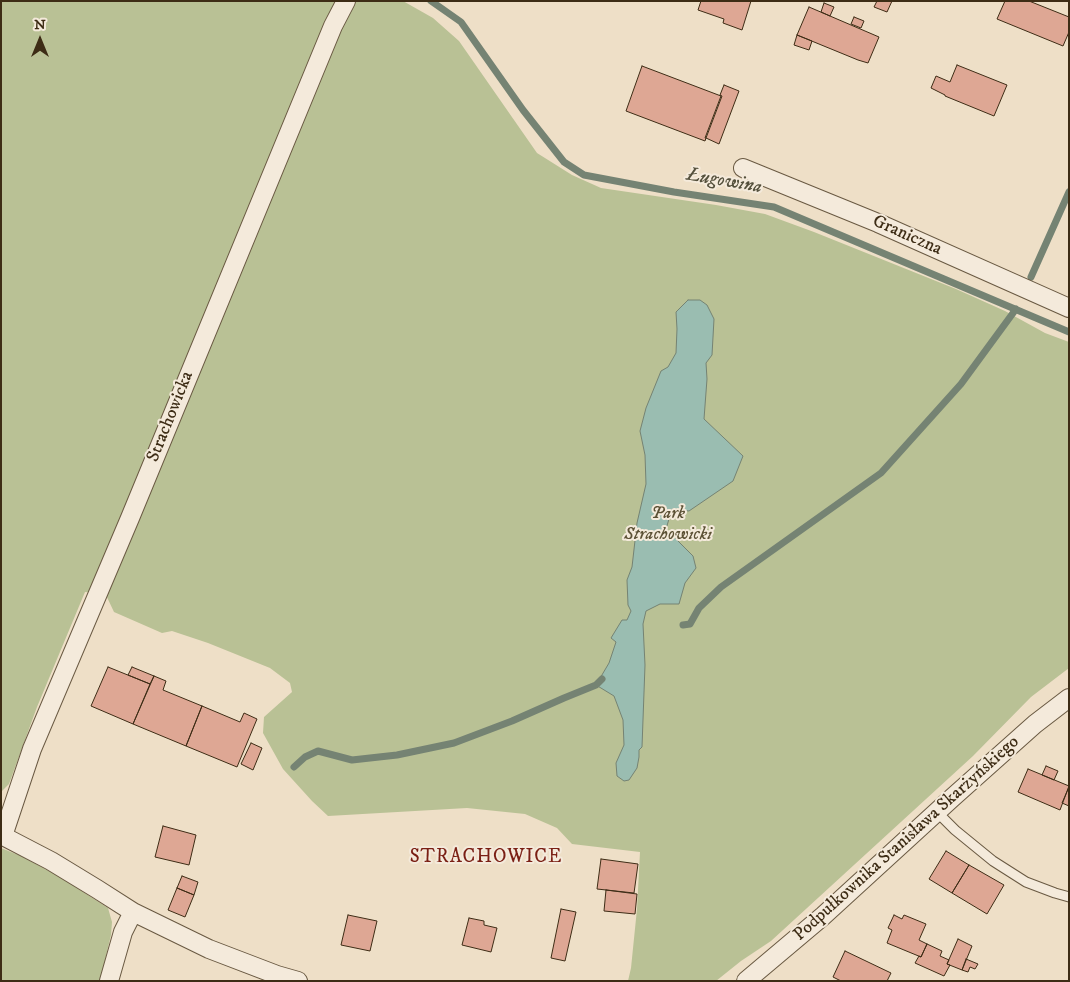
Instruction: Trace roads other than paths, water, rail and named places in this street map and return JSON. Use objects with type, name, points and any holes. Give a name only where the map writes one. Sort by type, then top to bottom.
[{"type":"street","name":"Strachowicka","points":[[2,835],[32,749],[130,518],[333,26],[346,1]]},
{"type":"street","name":"Graniczna","points":[[743,168],[878,222],[1069,308]]},
{"type":"street","name":"Podpułkownika Stanisława Skarżyńskiego","points":[[746,981],[823,916],[1035,724],[1069,698]]},
{"type":"street","points":[[2,835],[59,866],[133,912],[209,949],[276,975],[298,981]]},
{"type":"street","points":[[109,981],[122,932],[133,912]]},
{"type":"lane","points":[[937,812],[955,830],[993,861],[1026,882],[1069,897]]},
{"type":"water","points":[[688,300],[700,300],[707,305],[714,319],[712,355],[706,363],[707,379],[704,419],[743,456],[733,481],[689,511],[672,509],[666,529],[693,556],[696,568],[685,583],[679,604],[660,604],[646,611],[643,624],[645,665],[642,747],[639,750],[637,768],[629,780],[624,781],[617,776],[616,763],[624,745],[623,720],[614,696],[596,685],[609,663],[616,642],[611,638],[622,620],[627,620],[631,611],[628,605],[627,580],[632,567],[637,523],[646,484],[645,455],[640,431],[646,408],[661,371],[668,367],[676,353],[676,312]]},
{"type":"waterway","name":"Ługowina","points":[[431,1],[461,22],[523,110],[564,162],[584,175],[674,192],[774,207],[1069,332]]},
{"type":"waterway","points":[[1031,277],[1069,192]]},
{"type":"waterway","points":[[683,625],[690,624],[699,608],[721,587],[881,473],[961,384],[1016,309]]},
{"type":"waterway","points":[[294,767],[305,757],[318,751],[352,760],[397,755],[454,743],[512,721],[596,685],[602,679]]},
{"type":"district","name":"STRACHOWICE","points":[[486,858]]},
{"type":"park label","name":"Park Strachowicki","points":[[668,524]]}]
